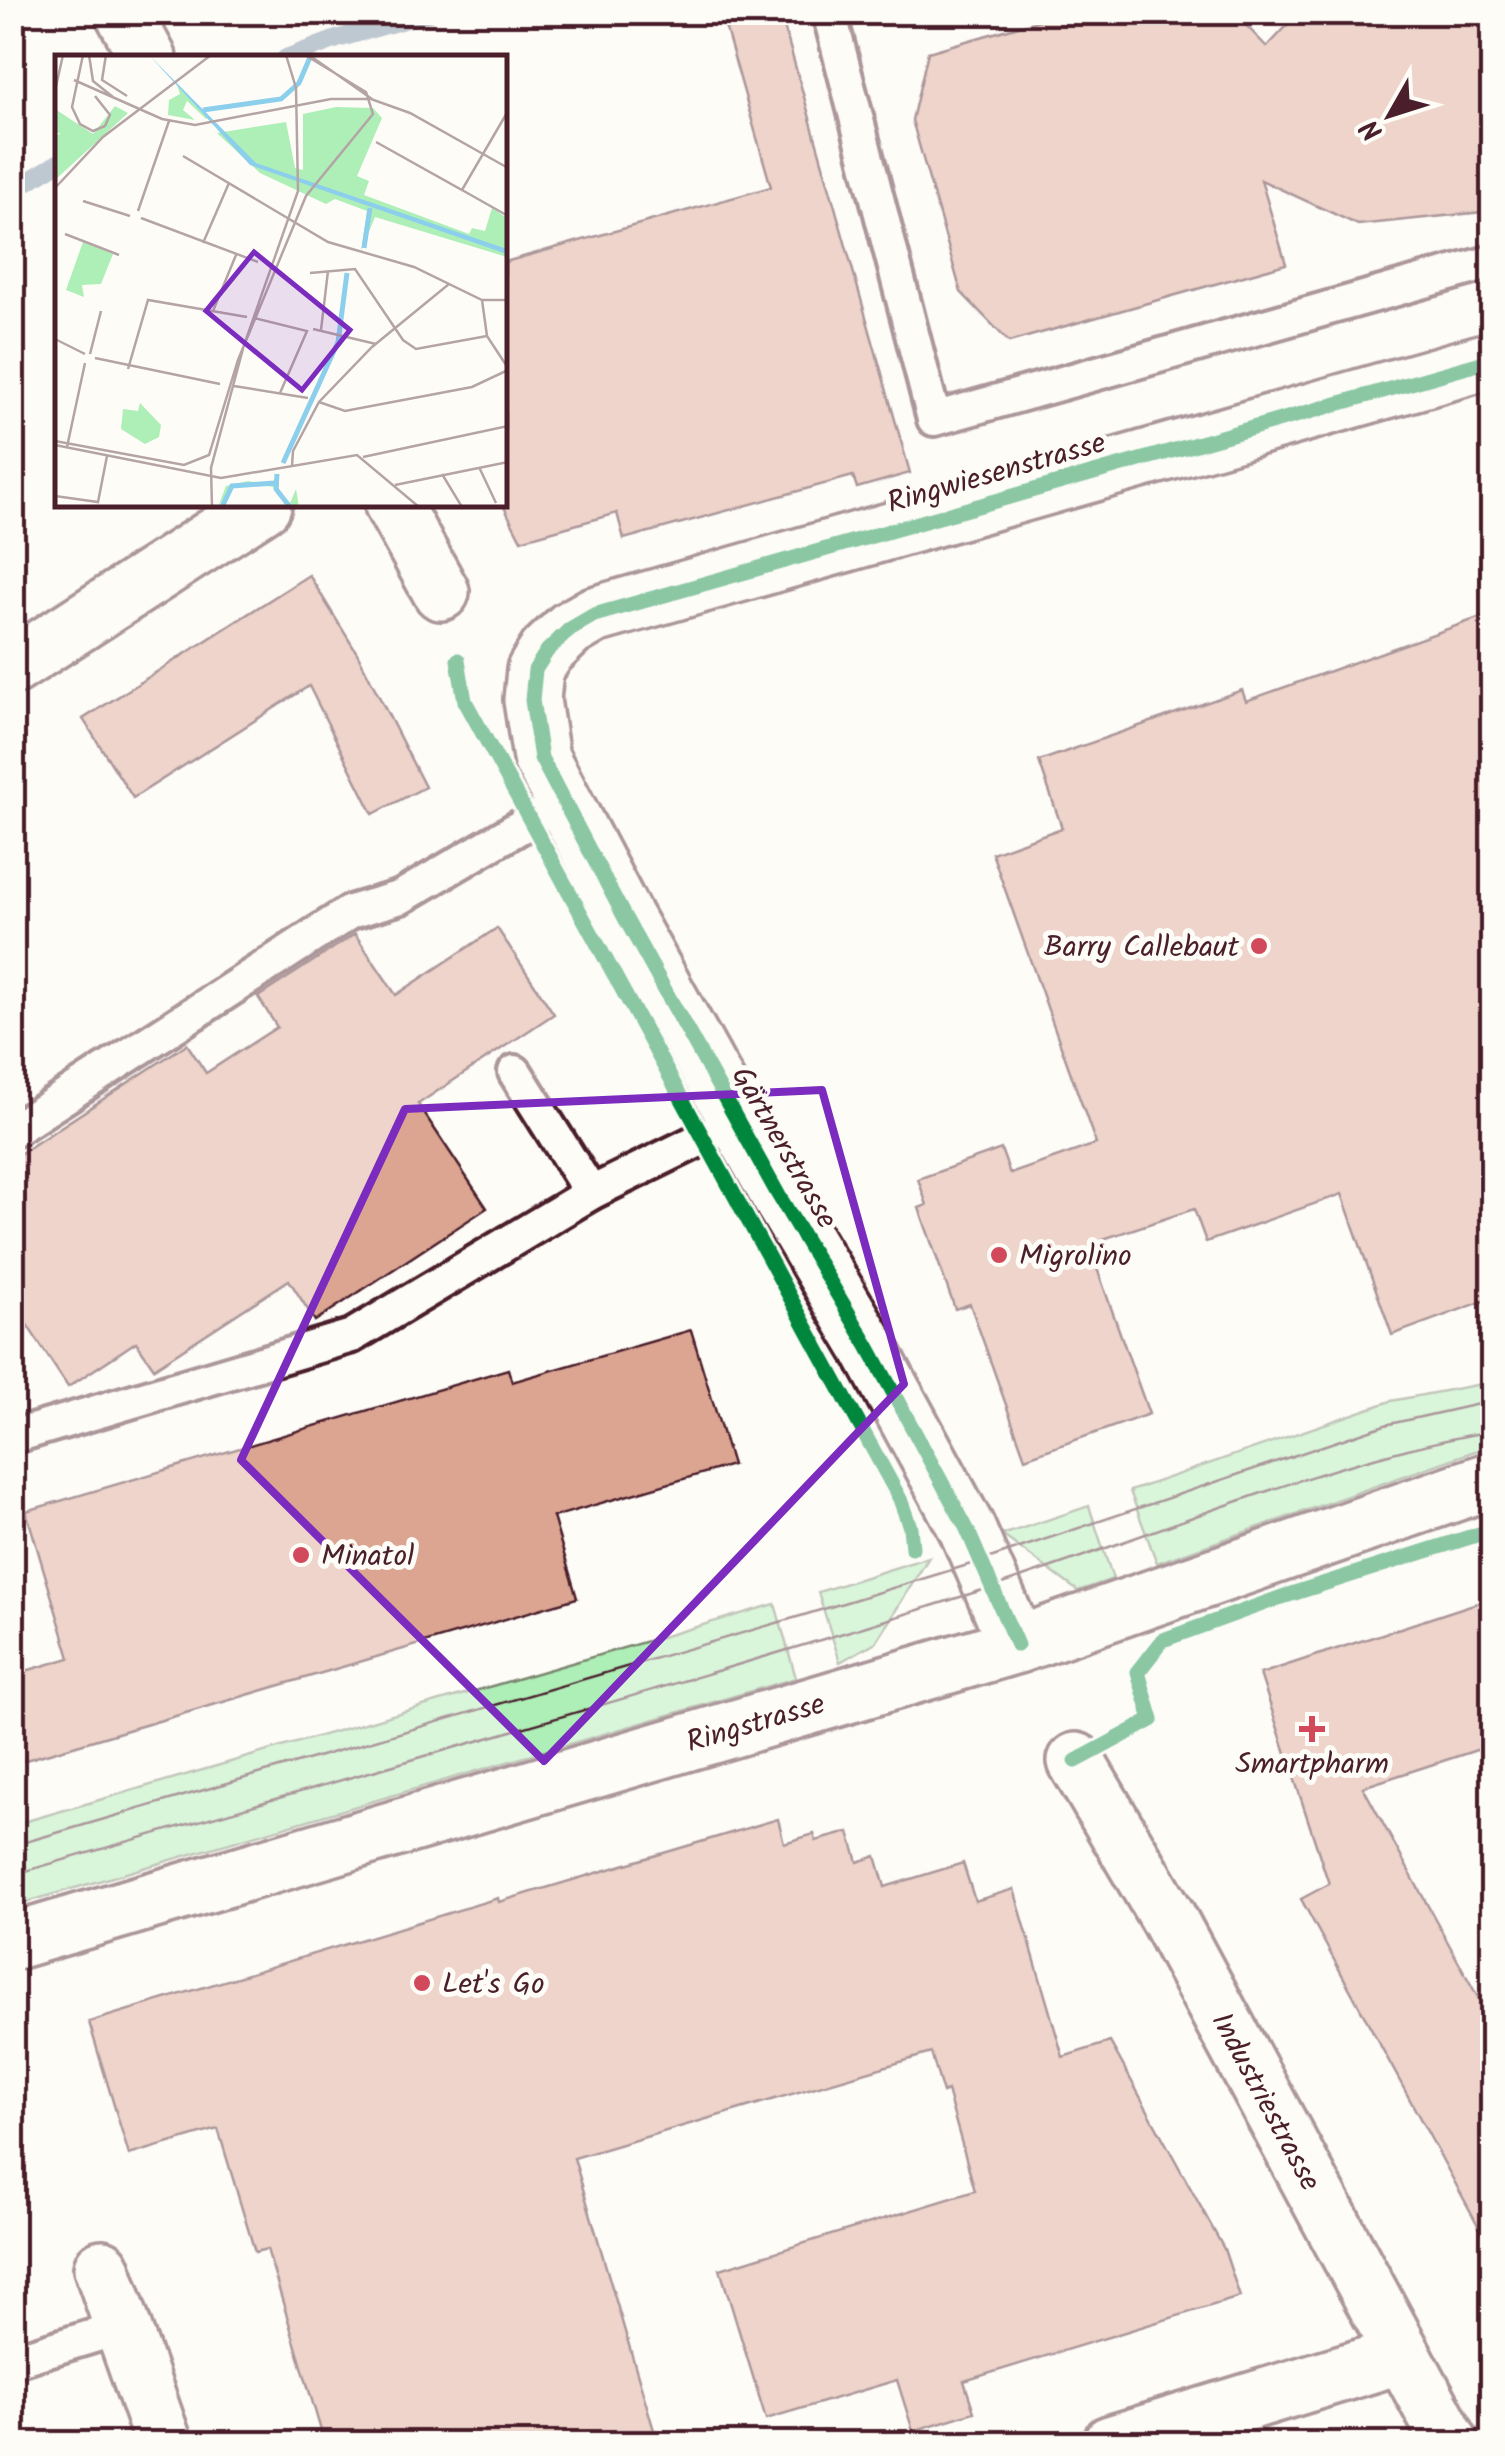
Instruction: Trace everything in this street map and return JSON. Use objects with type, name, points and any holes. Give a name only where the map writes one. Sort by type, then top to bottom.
[{"type":"street","points":[[123,12],[146,55]]},
{"type":"street","name":"Ringwiesenstrasse","points":[[535,670],[546,651],[570,628],[594,616],[1492,360]]},
{"type":"street","points":[[12,667],[258,508]]},
{"type":"street","points":[[395,508],[441,592]]},
{"type":"street","name":"Gärtnerstrasse","points":[[535,670],[532,700],[541,758],[738,1121],[967,1529],[1017,1645]]},
{"type":"street","name":"Ringstrasse","points":[[12,1942],[1017,1645],[1492,1480]]},
{"type":"street","name":"Industriestrasse","points":[[1076,1762],[1168,1918],[1451,2444]]},
{"type":"street","points":[[102,2268],[164,2444]]},
{"type":"street","points":[[1110,2444],[1402,2355]]},
{"type":"lane","points":[[829,12],[934,419],[1492,262]]},
{"type":"lane","points":[[12,1131],[350,912],[401,896],[564,802]]},
{"type":"lane","points":[[515,1072],[591,1193]]},
{"type":"lane","points":[[12,1437],[352,1336],[591,1193],[738,1121]]},
{"type":"lane","points":[[12,2361],[123,2327]]},
{"type":"highlighted area","points":[[822,1090],[904,1384],[544,1761],[241,1460],[405,1109]]},
{"type":"green space","points":[[1492,1382],[1492,1445],[1157,1563],[1130,1491],[1391,1401]]},
{"type":"green space","points":[[1089,1506],[1113,1579],[1078,1591],[1002,1535]]},
{"type":"green space","points":[[929,1557],[876,1642],[840,1662],[818,1592]]},
{"type":"green space","points":[[775,1604],[796,1678],[13,1906],[13,1825]]},
{"type":"building","points":[[721,12],[780,12],[910,473],[857,488],[853,476],[624,539],[617,513],[521,540],[505,509],[508,261],[771,187]]},
{"type":"building","points":[[1068,12],[1233,12],[1267,47],[1300,12],[1492,12],[1492,211],[1358,225],[1261,180],[1286,264],[1009,342],[961,292],[912,120],[928,52]]},
{"type":"building","points":[[309,575],[357,653],[425,787],[373,814],[309,686],[133,798],[83,719]]},
{"type":"building","name":"Barry Callebaut","points":[[1492,613],[1492,1298],[1392,1335],[1342,1194],[1206,1242],[1194,1209],[1103,1239],[1109,1255],[1094,1260],[1149,1414],[1025,1458],[970,1304],[955,1309],[919,1208],[927,1205],[918,1179],[1001,1149],[1010,1174],[1096,1144],[992,853],[1062,828],[1039,761],[1242,690],[1246,701]]},
{"type":"building","points":[[497,928],[554,1014],[418,1104],[487,1208],[315,1321],[289,1280],[154,1368],[136,1342],[68,1387],[12,1302],[12,1159],[187,1044],[206,1073],[277,1027],[258,997],[355,934],[396,995]]},
{"type":"building","name":"Minatol","points":[[691,1330],[732,1465],[553,1517],[577,1598],[12,1764],[12,1675],[70,1658],[26,1511],[508,1369],[512,1382]]},
{"type":"building","points":[[1492,1598],[1492,1745],[1363,1787],[1492,2023],[1492,2251],[1301,1899],[1329,1884],[1260,1674]]},
{"type":"building","points":[[778,1819],[784,1843],[814,1834],[816,1841],[849,1832],[858,1862],[876,1856],[885,1887],[963,1863],[975,1901],[1014,1889],[1063,2057],[1110,2042],[1224,2249],[1240,2297],[964,2381],[974,2412],[913,2431],[897,2380],[766,2419],[720,2269],[975,2191],[947,2091],[943,2093],[931,2053],[574,2158],[658,2444],[325,2444],[267,2249],[255,2252],[218,2129],[129,2155],[89,2022],[498,1898],[499,1902]]},
{"type":"waterway","points":[[294,55],[431,12]]},
{"type":"waterway","points":[[12,191],[55,165]]},
{"type":"tram line","points":[[12,1846],[981,1561],[1385,1425],[1492,1401]]},
{"type":"tram line","points":[[12,1875],[867,1626],[1051,1568],[1365,1460],[1492,1431]]},
{"type":"cycle path","points":[[1017,1645],[967,1529],[625,918],[541,758],[532,700],[535,670],[547,651],[570,629],[594,615],[1492,360]]},
{"type":"cycle path","points":[[458,660],[465,701],[900,1499],[910,1527],[912,1548]]},
{"type":"cycle path","points":[[1076,1761],[1152,1720],[1138,1672],[1163,1640],[1282,1597],[1492,1530]]},
{"type":"place","name":"Barry Callebaut","points":[[1259,946]]},
{"type":"place","name":"Migrolino","points":[[999,1255]]},
{"type":"place","name":"Minatol","points":[[301,1555]]},
{"type":"place","name":"Smartpharm","points":[[1312,1729]]},
{"type":"place","name":"Let's Go","points":[[422,1983]]}]
